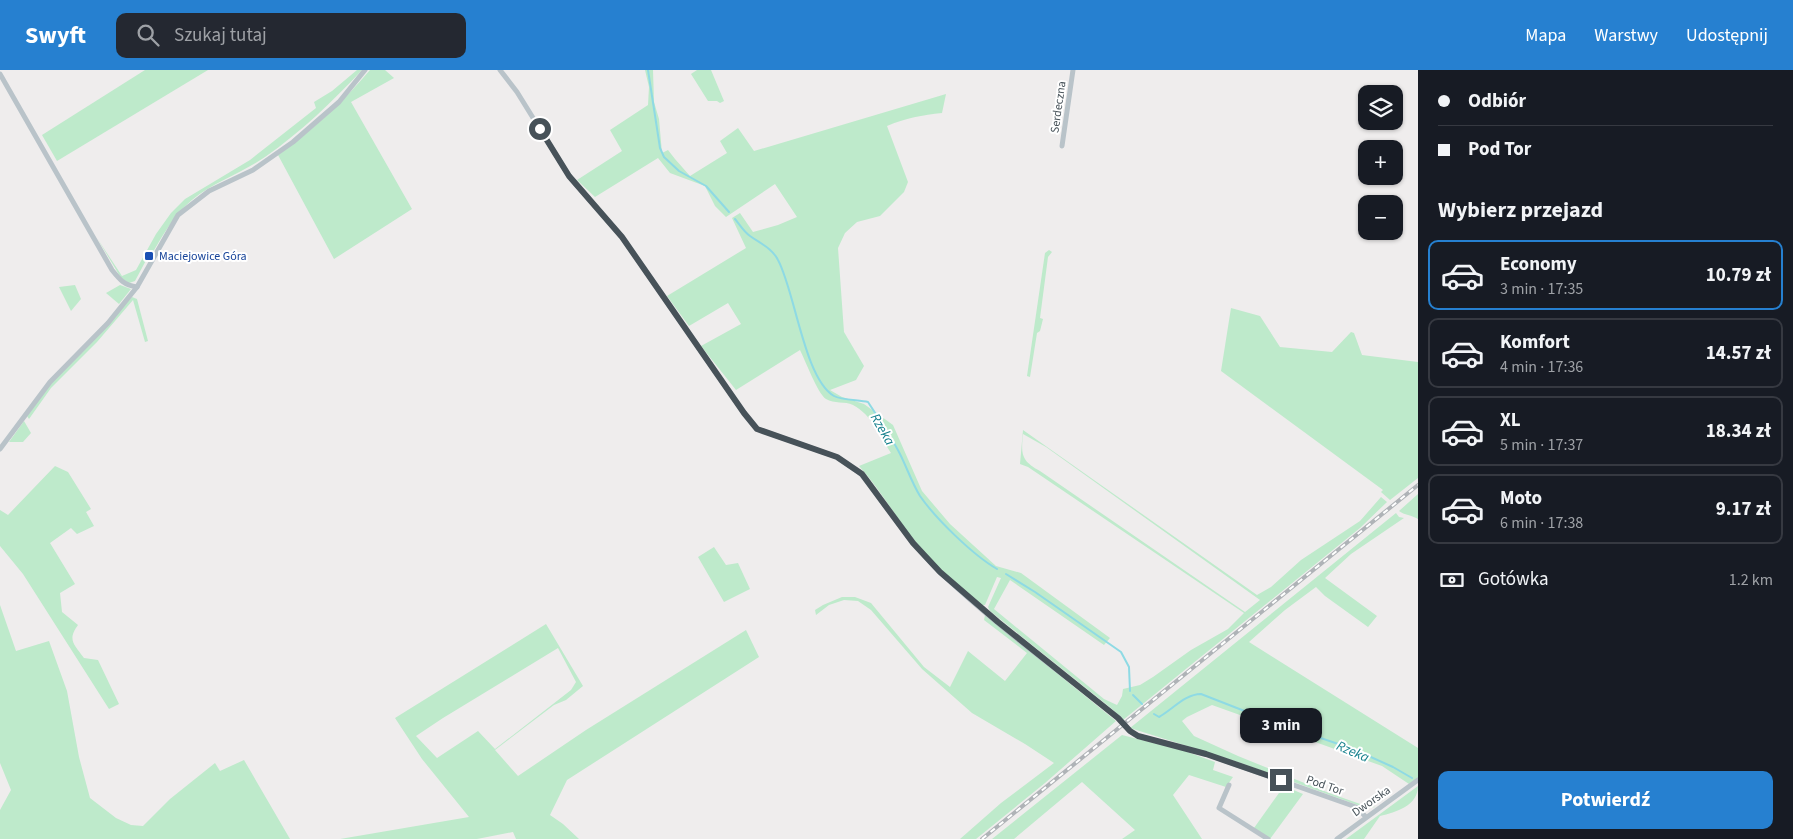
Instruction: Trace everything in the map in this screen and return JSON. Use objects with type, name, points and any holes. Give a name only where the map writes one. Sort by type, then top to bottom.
[{"type":"street","points":[[0,449],[50,382],[108,323],[136,287],[178,215],[209,191],[253,170],[293,142],[339,102],[365,70]]},
{"type":"street","name":"Pod Tor","points":[[500,70],[517,92],[569,176],[622,237],[757,429],[837,457],[855,468],[862,474],[913,543],[940,572],[998,622],[1118,718],[1133,734],[1206,754],[1356,807],[1366,817]]},
{"type":"street","name":"Serdeczna","points":[[1062,146],[1073,70]]},
{"type":"street","points":[[0,74],[112,270],[121,282],[136,287]]},
{"type":"street","name":"Dworska","points":[[1337,839],[1418,780]]},
{"type":"street","points":[[1229,785],[1219,808],[1268,839]]},
{"type":"green space","points":[[145,70],[208,70],[57,161],[42,135]]},
{"type":"green space","points":[[357,70],[362,70],[304,127],[256,163],[209,188],[186,205],[175,218],[153,252],[151,251],[135,281],[129,283],[121,278],[97,238],[122,276],[136,270],[156,234],[171,213],[185,199],[250,160],[316,108],[314,102],[332,91]]},
{"type":"green space","points":[[370,70],[385,70],[394,78],[351,102],[412,209],[334,259],[278,155],[327,115]]},
{"type":"green space","points":[[645,70],[653,70],[654,102],[659,119],[662,153],[668,150],[690,176],[727,153],[720,141],[738,128],[754,151],[946,94],[942,113],[914,117],[887,126],[908,182],[904,192],[880,216],[857,222],[845,233],[838,248],[844,332],[864,366],[856,380],[830,390],[842,397],[864,404],[893,425],[922,491],[950,524],[996,566],[1021,573],[1110,638],[1104,645],[1010,580],[994,609],[1104,699],[1117,705],[1122,696],[1123,689],[1140,685],[1153,677],[1191,650],[1228,629],[1244,613],[1028,467],[1020,464],[1023,430],[1257,595],[1271,587],[1301,560],[1360,521],[1381,497],[1387,502],[1360,528],[1123,720],[1112,709],[990,611],[988,607],[1001,578],[997,577],[985,605],[981,605],[922,550],[876,486],[859,466],[891,453],[879,433],[860,409],[850,404],[829,401],[823,396],[800,350],[736,390],[701,346],[741,324],[728,303],[689,326],[667,296],[746,248],[732,218],[740,213],[753,232],[797,217],[775,184],[726,217],[715,206],[705,186],[670,173],[658,158],[595,197],[577,180],[622,151],[610,130],[648,105],[649,87]],"holes":[[[1023,434],[1046,447],[1260,600],[1245,612],[1029,464],[1022,452]]]},
{"type":"green space","points":[[697,70],[711,70],[724,101],[720,103],[708,101],[691,74]]},
{"type":"green space","points":[[1049,250],[1052,252],[1048,257],[1040,318],[1043,319],[1040,331],[1037,333],[1030,377],[1027,376],[1045,253]]},
{"type":"green space","points":[[75,285],[81,299],[71,311],[59,287]]},
{"type":"green space","points":[[120,285],[131,289],[119,304],[106,293]]},
{"type":"green space","points":[[132,297],[137,299],[148,341],[145,342],[133,300],[97,342],[51,388],[29,419],[27,416],[51,383]]},
{"type":"green space","points":[[1231,308],[1260,316],[1280,347],[1332,352],[1351,332],[1354,333],[1362,355],[1418,362],[1418,478],[1390,500],[1381,492],[1383,490],[1221,371]]},
{"type":"green space","points":[[24,421],[31,433],[23,442],[9,442]]},
{"type":"green space","points":[[55,466],[68,472],[91,509],[86,512],[94,526],[77,534],[71,528],[50,543],[75,584],[60,593],[62,612],[78,625],[72,638],[84,658],[98,660],[119,704],[109,709],[23,574],[0,546],[0,510],[8,515]]},
{"type":"green space","points":[[1418,494],[1418,519],[1399,511]]},
{"type":"green space","points":[[1396,513],[1399,517],[1404,518],[1351,554],[1325,578],[1377,616],[1368,627],[1325,596],[1316,587],[1285,610],[1249,642],[1418,748],[1418,778],[1409,784],[1382,766],[1212,705],[1182,721],[1194,736],[1238,756],[1329,793],[1363,805],[1376,807],[1366,808],[1241,763],[1130,728]]},
{"type":"green space","points":[[714,547],[726,565],[738,563],[750,589],[724,602],[698,557]]},
{"type":"green space","points":[[842,597],[855,597],[871,603],[924,667],[950,687],[968,651],[1005,681],[1027,653],[984,620],[985,615],[1116,721],[1045,783],[976,839],[960,839],[1001,803],[1054,763],[972,713],[922,669],[871,610],[858,601],[844,600],[829,605],[816,615],[815,610]]},
{"type":"green space","points":[[0,605],[16,651],[49,641],[67,691],[79,757],[90,798],[116,818],[131,825],[143,826],[170,799],[215,763],[220,771],[244,760],[290,839],[0,839],[0,810],[11,790],[0,763]]},
{"type":"green space","points":[[546,624],[583,686],[566,700],[554,705],[495,750],[518,776],[586,730],[746,630],[759,657],[567,780],[550,815],[579,839],[516,839],[513,832],[477,839],[340,839],[469,817],[422,759],[395,718]],"holes":[[[558,648],[576,682],[571,690],[495,749],[478,731],[437,758],[416,736]]]},
{"type":"green space","points":[[1122,735],[1185,751],[1215,762],[1213,770],[1233,777],[1226,787],[1189,775],[1173,795],[1202,839],[1122,839],[1135,830],[1082,782],[1014,839],[992,839]]},
{"type":"green space","points":[[1284,786],[1303,794],[1270,839],[1254,828]]},
{"type":"green space","points":[[1418,786],[1417,793],[1410,803],[1399,810],[1380,816],[1364,839],[1346,839]]},
{"type":"waterway","name":"Rzeka","points":[[648,70],[660,148],[664,157],[679,171],[706,186],[729,212]]},
{"type":"waterway","name":"Rzeka","points":[[735,219],[750,236],[776,256],[784,274],[801,333],[815,372],[824,386],[834,396],[868,402],[893,441],[920,496],[945,526],[966,546],[997,569]]},
{"type":"waterway","name":"Rzeka","points":[[1006,574],[1121,652],[1129,667],[1130,691]]},
{"type":"waterway","name":"Rzeka","points":[[1154,714],[1159,717],[1184,699],[1201,694],[1265,719],[1353,749],[1412,778]]},
{"type":"waterway","name":"Rzeka","points":[[1133,695],[1142,704]]},
{"type":"railway","points":[[982,839],[1418,485]]},
{"type":"place","name":"Maciejowice Góra","points":[[149,256]]},
{"type":"route","points":[[540,129],[569,176],[622,237],[757,429],[837,457],[855,468],[862,474],[913,543],[940,572],[998,622],[1118,718],[1133,734],[1182,746],[1281,780]]}]
